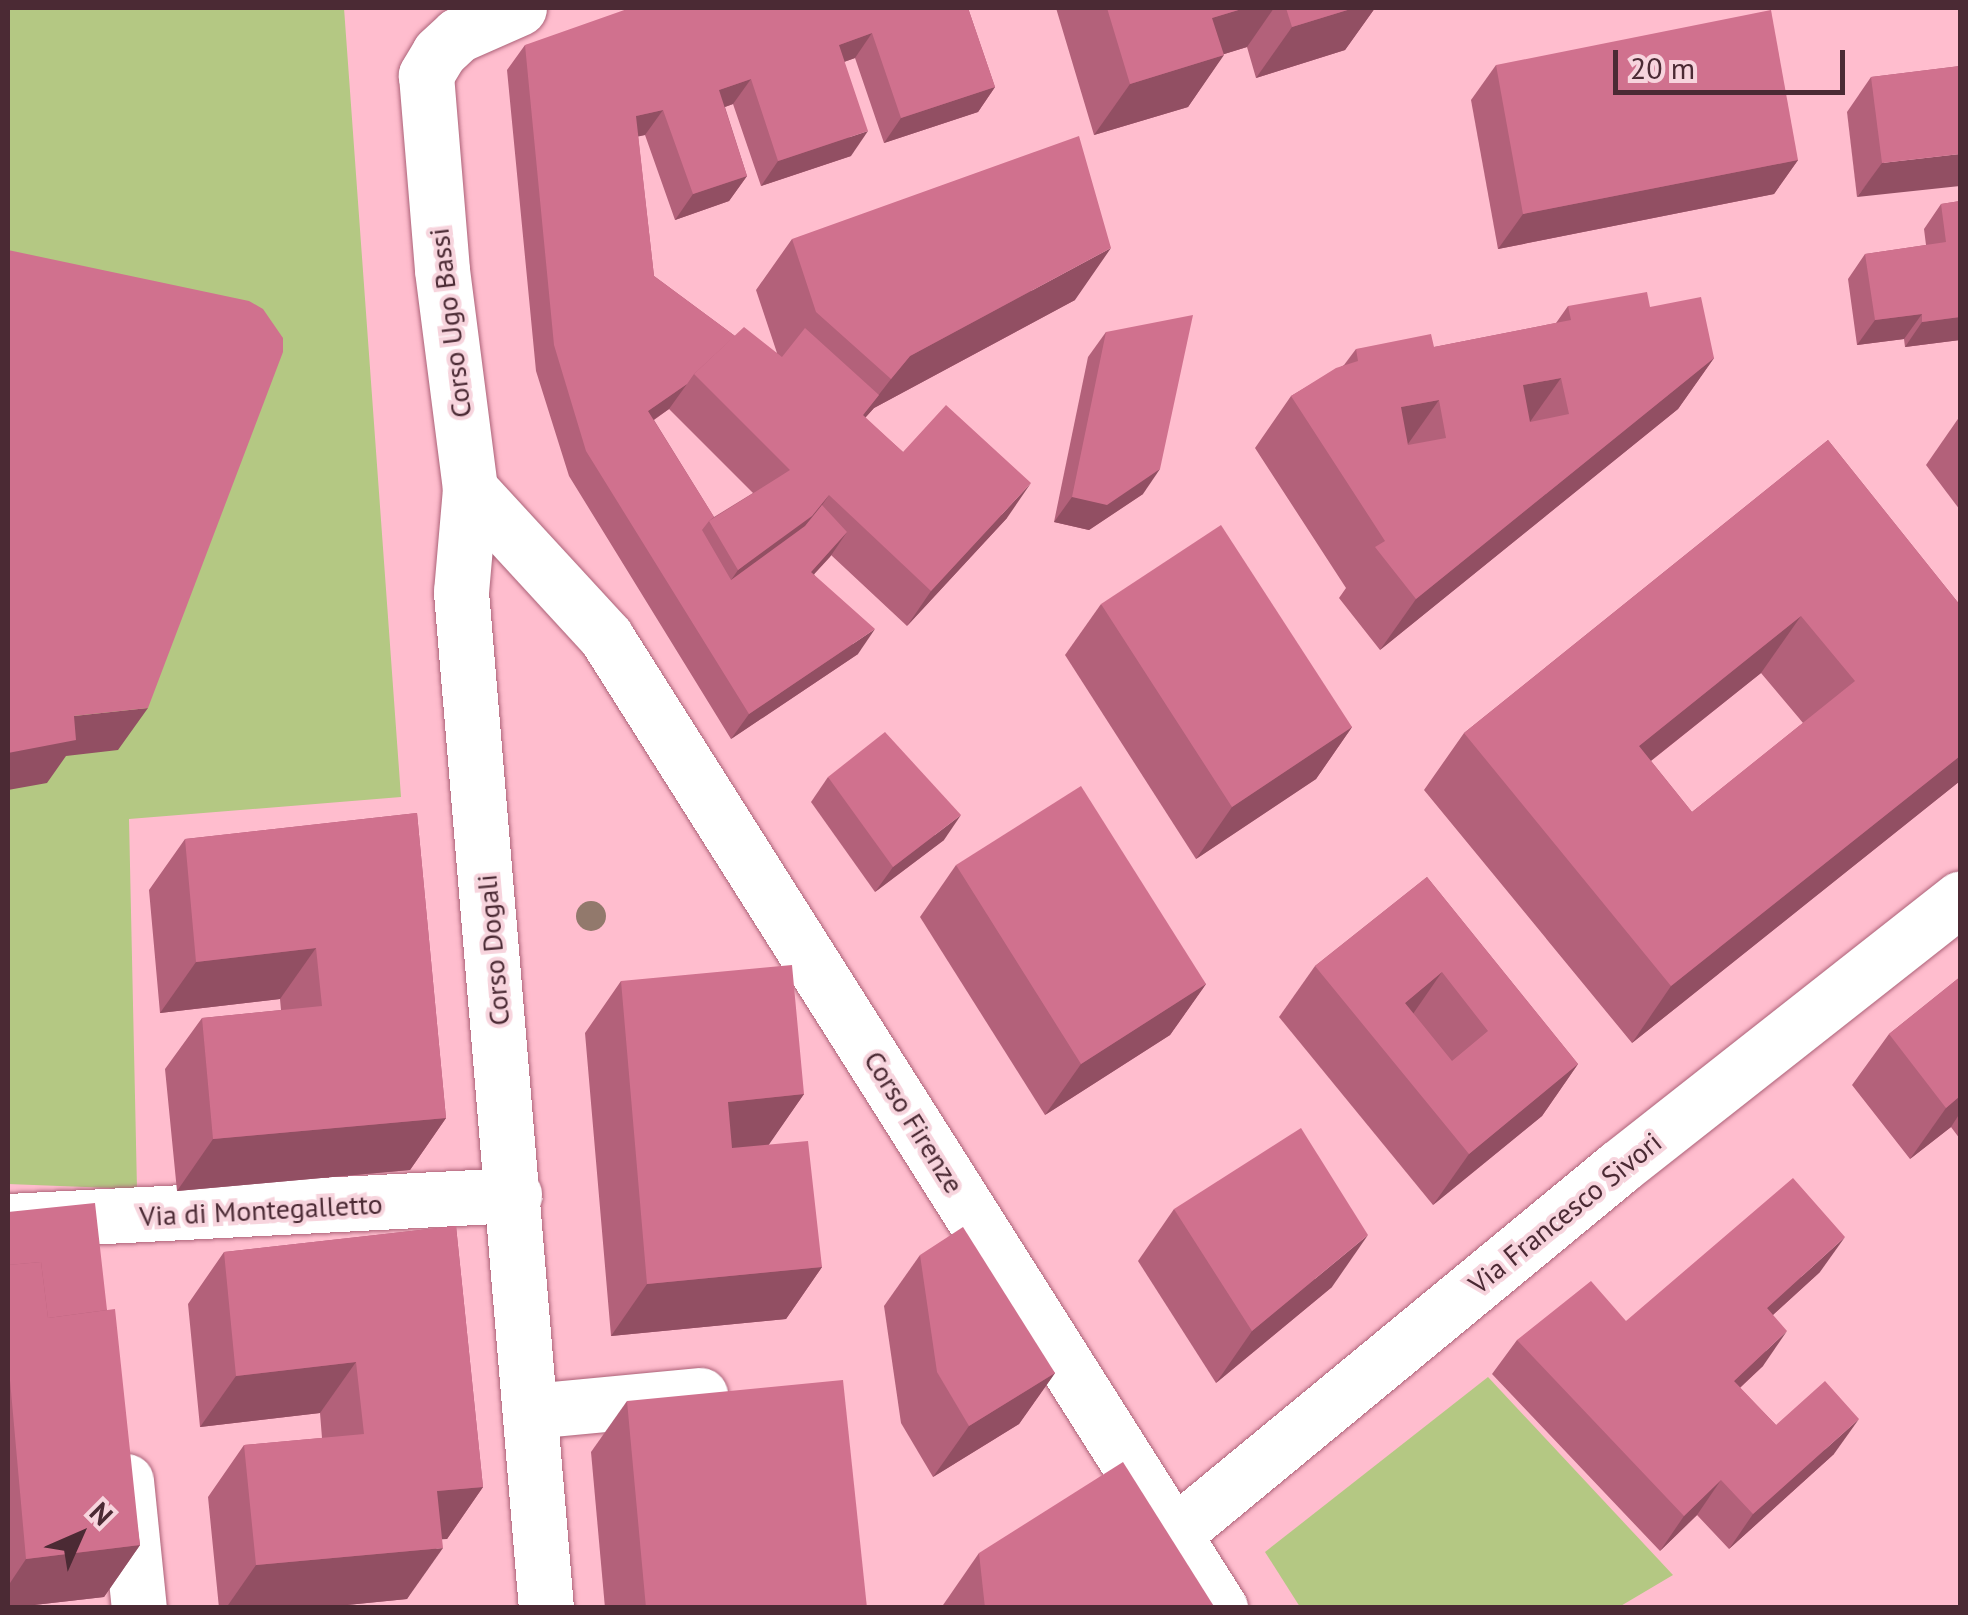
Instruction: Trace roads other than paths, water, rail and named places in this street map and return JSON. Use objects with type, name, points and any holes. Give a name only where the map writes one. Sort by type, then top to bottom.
[{"type":"street","name":"Corso Ugo Bassi","points":[[470,489],[442,270],[426,75],[439,53],[458,35],[519,8]]},
{"type":"street","name":"Corso Firenze","points":[[470,489],[606,637],[1220,1608]]},
{"type":"street","name":"Corso Dogali","points":[[470,489],[462,592],[546,1608]]},
{"type":"street","name":"Via Francesco Sivori","points":[[1174,1534],[1619,1167],[1960,899]]},
{"type":"street","name":"Via di Montegalletto","points":[[8,1222],[514,1195]]},
{"type":"street","points":[[531,1411],[741,1391]]},
{"type":"street","points":[[122,1439],[139,1608]]}]
